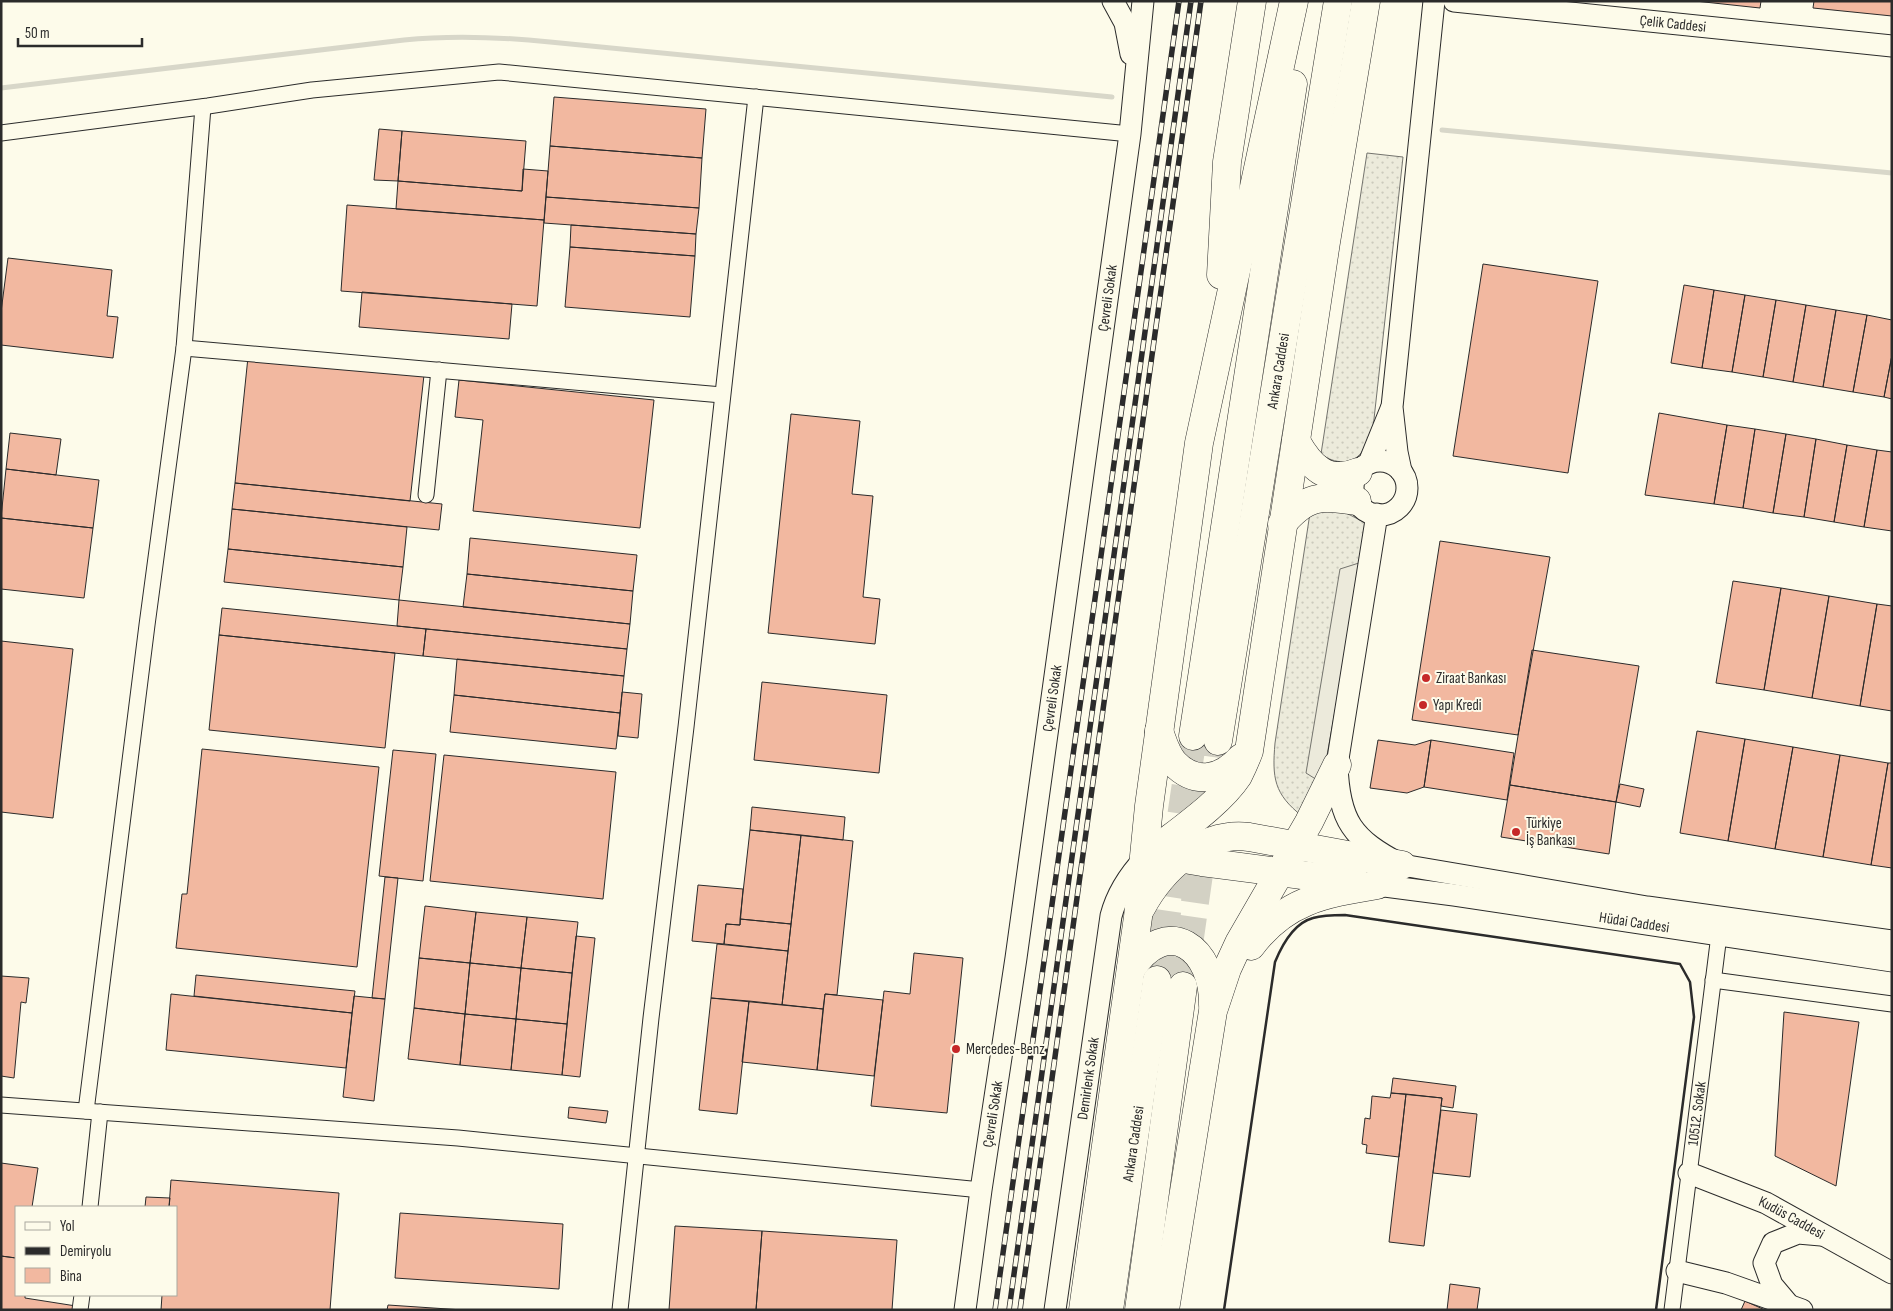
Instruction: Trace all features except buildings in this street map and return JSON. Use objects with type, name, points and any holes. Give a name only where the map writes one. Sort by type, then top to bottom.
[{"type":"highway","points":[[1217,360],[1227,162],[1252,1]]},
{"type":"highway","points":[[1139,913],[1157,883],[1164,852],[1149,806],[1199,443],[1294,1]]},
{"type":"highway","name":"Ankara Caddesi","points":[[1306,1],[1205,738],[1338,3]]},
{"type":"highway","points":[[1083,1310],[1139,913],[1164,852],[1237,776],[1249,751],[1282,524],[1366,1]]},
{"type":"highway","points":[[1326,242],[1338,3]]},
{"type":"highway","points":[[1296,441],[1308,460],[1321,472],[1340,477],[1363,468]]},
{"type":"highway","points":[[1282,524],[1306,501],[1332,498],[1367,508]]},
{"type":"highway","points":[[1159,731],[1165,748],[1173,762],[1184,771],[1200,777],[1215,777],[1229,770],[1241,758],[1251,735]]},
{"type":"highway","points":[[1213,1011],[1232,956],[1318,806],[1337,765]]},
{"type":"highway","points":[[1164,852],[1231,836],[1249,837],[1402,865]]},
{"type":"highway","points":[[1164,852],[1202,862],[1377,885]]},
{"type":"highway","points":[[1203,1072],[1213,1050],[1240,967],[1250,947],[1265,928],[1286,911],[1308,901],[1333,893],[1377,885]]},
{"type":"highway","points":[[1131,968],[1138,958],[1158,943],[1181,942],[1200,956],[1210,976],[1213,996],[1213,1011],[1165,1310]]},
{"type":"highway","name":"Ankara Caddesi","points":[[1109,1310],[1157,980]]},
{"type":"highway","name":"Ankara Caddesi","points":[[1139,1310],[1184,986]]},
{"type":"street","points":[[1113,1],[1121,14],[1128,34],[1136,86]]},
{"type":"street","points":[[1136,86],[1144,1]]},
{"type":"street","points":[[1367,508],[1393,511],[1404,499],[1406,482],[1401,471],[1397,452],[1392,407],[1434,1]]},
{"type":"street","name":"Çelik Caddesi","points":[[1454,1],[1892,46]]},
{"type":"street","points":[[1,133],[203,107],[312,90],[499,72],[1130,134]]},
{"type":"street","name":"Çevreli Sokak","points":[[965,1310],[1016,958],[1136,86]]},
{"type":"street","points":[[620,1310],[756,97]]},
{"type":"street","points":[[90,1206],[93,1112],[147,625],[184,348],[203,107]]},
{"type":"street","points":[[184,348],[722,394]]},
{"type":"street","points":[[426,495],[439,370]]},
{"type":"street","points":[[1392,407],[1353,486],[1367,508],[1337,765],[1340,799],[1351,826],[1366,844],[1402,865]]},
{"type":"street","points":[[1363,468],[1384,461],[1395,465],[1401,471]]},
{"type":"street","name":"Demirlenk Sokak","points":[[1055,1310],[1111,916],[1121,889],[1164,852]]},
{"type":"street","name":"Hüdai Caddesi","points":[[1402,865],[1647,907],[1720,926],[1892,961]]},
{"type":"street","name":"Hüdai Caddesi","points":[[1377,885],[1720,926],[1892,941]]},
{"type":"street","name":"10512. Sokak","points":[[1672,1310],[1720,926]]},
{"type":"street","points":[[1713,980],[1892,1004]]},
{"type":"street","points":[[1,1105],[458,1138],[981,1190]]},
{"type":"street","name":"Kudüs Caddesi","points":[[1689,1173],[1766,1203],[1892,1272]]},
{"type":"street","points":[[1795,1307],[1772,1286],[1764,1263],[1773,1243],[1798,1233],[1824,1236]]},
{"type":"street","points":[[1676,1270],[1726,1283],[1795,1307]]},
{"type":"street","points":[[80,1310],[82,1296]]},
{"type":"shaded area","points":[[1367,153],[1403,157],[1373,428],[1366,445],[1359,455],[1354,459],[1344,462],[1332,460],[1321,454]]},
{"type":"shaded area","points":[[1340,510],[1370,525],[1322,783],[1302,816],[1286,800],[1277,784],[1274,766],[1275,743],[1310,513]]},
{"type":"shaded area","points":[[1362,562],[1322,783],[1306,773],[1340,569]]},
{"type":"waterway","points":[[1,88],[404,40],[477,37],[532,40],[1112,97]]},
{"type":"waterway","points":[[1442,130],[1892,173]]},
{"type":"tunnel","points":[[1157,980],[1193,736]]},
{"type":"tunnel","points":[[1210,799],[1218,741]]},
{"type":"tunnel","points":[[1183,986],[1204,839]]},
{"type":"railway","points":[[995,1310],[1179,1]]},
{"type":"railway","points":[[1009,1310],[1191,1]]},
{"type":"railway","points":[[1020,1310],[1201,1]]},
{"type":"wall","points":[[1224,1310],[1275,962],[1285,942],[1294,930],[1306,921],[1329,915],[1345,915],[1680,964],[1690,982],[1694,1017],[1656,1310]]},
{"type":"place","name":"Ziraat Bankası","points":[[1426,678]]},
{"type":"place","name":"Yapı Kredi","points":[[1423,705]]},
{"type":"place","name":"Türkiye İş Bankası","points":[[1516,832]]},
{"type":"place","name":"Mercedes-Benz","points":[[956,1049]]}]
